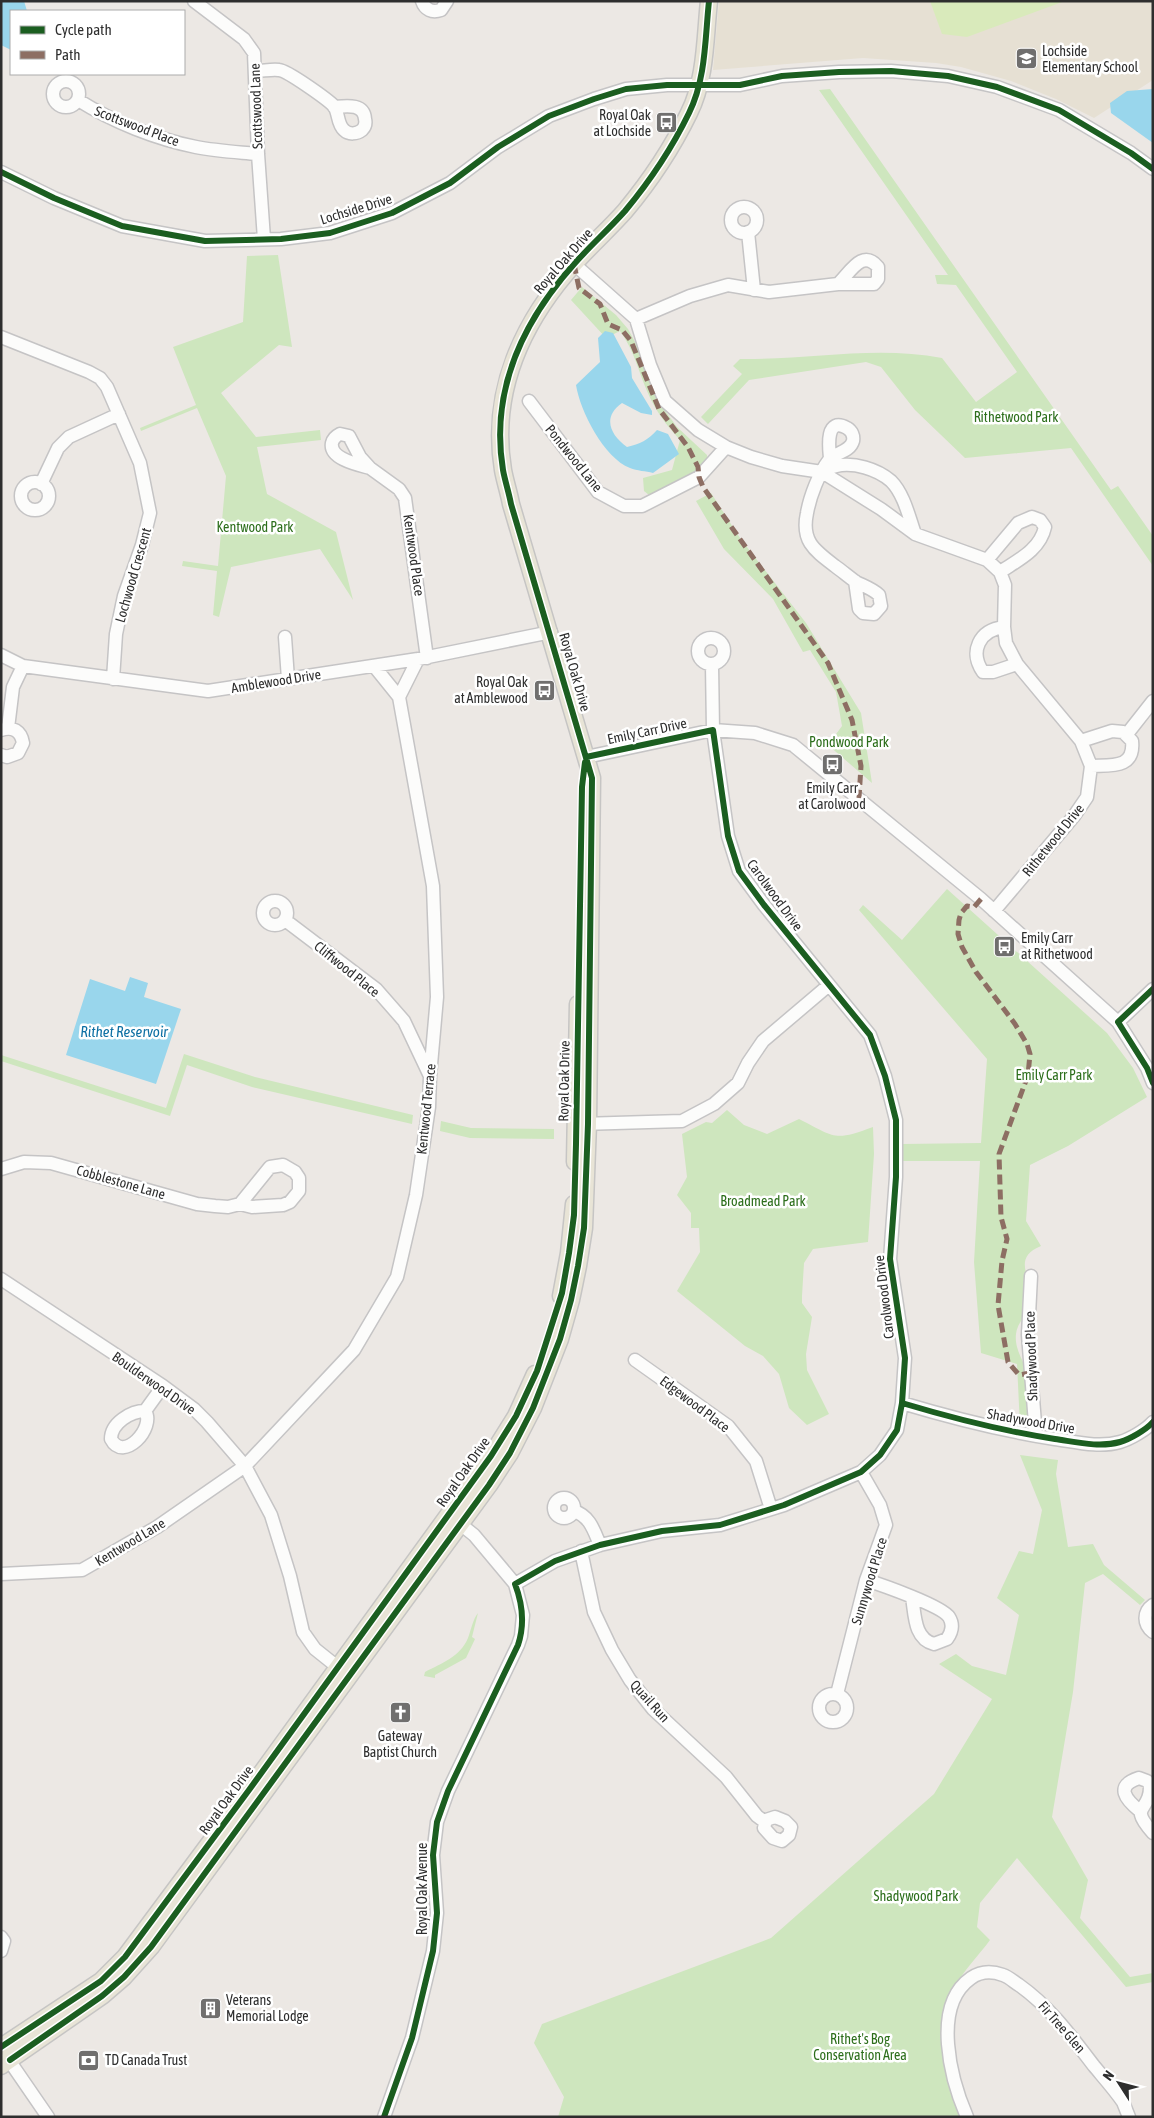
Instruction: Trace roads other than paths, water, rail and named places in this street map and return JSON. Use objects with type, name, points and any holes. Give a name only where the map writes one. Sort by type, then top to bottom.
[{"type":"main road","name":"Royal Oak Drive","points":[[3,2055],[101,1981],[125,1957],[343,1672],[454,1520],[516,1416],[537,1370],[562,1293],[572,1224],[582,1124],[582,787],[586,757],[511,504],[503,470],[500,438],[503,400],[510,367],[523,337],[540,308],[574,264],[625,211],[666,155],[690,111],[700,86],[709,1]]},
{"type":"street","name":"Scottswood Lane","points":[[194,1],[244,39],[254,53],[264,239]]},
{"type":"street","points":[[422,1],[426,8],[433,12],[441,10],[447,1]]},
{"type":"street","points":[[256,71],[281,70],[295,77],[334,107]]},
{"type":"street","name":"Lochside Drive","points":[[1,172],[54,198],[122,226],[204,241],[264,239],[330,232],[392,213],[450,183],[498,147],[549,116],[594,98],[626,89],[667,85],[740,85],[782,76],[892,71],[948,76],[997,87],[1059,110],[1115,142],[1153,168]]},
{"type":"street","name":"Scottswood Place","points":[[78,100],[115,120],[169,140],[197,148],[258,154]]},
{"type":"street","points":[[748,232],[754,290]]},
{"type":"street","points":[[636,319],[690,296],[728,285],[769,292],[838,284],[874,284],[878,279],[878,267],[868,260],[856,262],[838,284]]},
{"type":"street","points":[[574,264],[636,319],[650,365],[665,401],[698,430],[726,447],[759,460],[822,472],[881,509],[915,534],[987,560],[1000,572],[1032,551],[1043,537],[1044,527],[1040,520],[1032,517],[1018,522],[987,560]]},
{"type":"street","name":"Lochwood Crescent","points":[[1,337],[100,378],[107,387],[140,463],[150,513],[142,545],[124,596],[116,634],[113,679]]},
{"type":"street","name":"Pondwood Lane","points":[[529,402],[598,492],[624,506],[642,506],[699,477],[726,447]]},
{"type":"street","points":[[40,484],[58,448],[69,437],[119,414]]},
{"type":"street","points":[[830,458],[822,472],[807,512],[805,530],[809,542],[816,552],[855,581]]},
{"type":"street","points":[[822,472],[836,466],[860,466],[876,472],[891,481],[898,491],[915,534]]},
{"type":"street","name":"Kentwood Place","points":[[370,468],[399,489],[405,498],[423,659]]},
{"type":"street","name":"Rithetwood Drive","points":[[994,911],[1074,816],[1087,797],[1091,766],[1081,741],[1018,664],[1006,643],[1004,585],[1000,572]]},
{"type":"street","points":[[1004,627],[994,628],[983,636],[976,651],[976,663],[983,672],[993,672],[1018,664]]},
{"type":"street","name":"Amblewood Drive","points":[[1,655],[23,666],[208,691],[423,659],[550,632]]},
{"type":"street","points":[[285,637],[288,679]]},
{"type":"street","points":[[399,697],[423,659]]},
{"type":"street","name":"Carolwood Drive","points":[[515,1584],[555,1561],[600,1545],[662,1531],[720,1525],[771,1509],[861,1472],[880,1455],[897,1430],[902,1403],[905,1358],[890,1259],[896,1177],[896,1120],[885,1076],[870,1035],[739,871],[728,836],[713,730],[712,665]]},
{"type":"street","points":[[1,755],[7,757],[18,753],[23,743],[19,732],[4,729],[13,687],[23,666]]},
{"type":"street","name":"Kentwood Terrace","points":[[245,1466],[354,1350],[397,1277],[416,1195],[429,1107],[437,997],[433,886],[399,697],[374,666]]},
{"type":"street","points":[[1127,734],[1153,702]]},
{"type":"street","name":"Emily Carr Drive","points":[[586,757],[713,730],[755,734],[794,745],[994,911],[1118,1022],[1147,1068],[1153,1083]]},
{"type":"street","points":[[1081,741],[1112,732],[1123,732],[1132,741],[1133,748],[1127,760],[1120,764],[1091,766]]},
{"type":"street","name":"Cliffwood Place","points":[[285,920],[376,989],[404,1021],[430,1076]]},
{"type":"street","points":[[582,1124],[682,1121],[714,1104],[738,1083],[763,1040],[829,985]]},
{"type":"street","points":[[1118,1022],[1153,989]]},
{"type":"street","name":"Cobblestone Lane","points":[[1,1169],[24,1162],[51,1163],[197,1204],[228,1207],[240,1204],[252,1207],[284,1205],[290,1202],[299,1191],[298,1178],[290,1167],[276,1165],[270,1167],[240,1204]]},
{"type":"street","name":"Shadywood Place","points":[[1031,1276],[1028,1335],[1036,1436]]},
{"type":"street","name":"Boulderwood Drive","points":[[1,1279],[163,1386],[194,1409],[245,1466],[271,1515],[290,1576],[302,1632],[315,1649],[343,1672]]},
{"type":"street","name":"Edgewood Place","points":[[635,1360],[728,1426],[756,1461],[771,1509]]},
{"type":"street","points":[[145,1411],[163,1386]]},
{"type":"street","name":"Shadywood Drive","points":[[902,1403],[962,1421],[1090,1445],[1120,1442],[1153,1422]]},
{"type":"street","name":"Kentwood Lane","points":[[1,1574],[82,1570],[157,1527],[245,1466]]},
{"type":"street","name":"Sunnywood Place","points":[[837,1694],[866,1580],[886,1525],[880,1505],[861,1472]]},
{"type":"street","points":[[574,1511],[583,1514],[589,1521],[600,1545]]},
{"type":"street","name":"Royal Oak Avenue","points":[[384,2117],[412,2038],[433,1951],[437,1913],[433,1855],[437,1822],[448,1791],[518,1645],[522,1631],[523,1615],[515,1584],[474,1535],[454,1520]]},
{"type":"street","name":"Quail Run","points":[[581,1551],[594,1612],[612,1650],[630,1680],[653,1708],[726,1777],[757,1816],[765,1822]]},
{"type":"street","points":[[866,1580],[912,1597]]},
{"type":"street","points":[[1153,1605],[1146,1612],[1145,1618],[1146,1624],[1153,1632]]},
{"type":"street","points":[[1140,1811],[1141,1820],[1153,1833]]},
{"type":"street","points":[[1,1937],[4,1942],[1,1951]]},
{"type":"street","name":"Fir Tree Glen","points":[[967,2117],[951,2067],[948,2037],[949,2020],[953,2002],[962,1985],[976,1975],[990,1971],[1005,1975],[1054,2014],[1123,2102],[1129,2117]]},
{"type":"street","points":[[3,2055],[48,2117]]},
{"type":"water","points":[[1,1],[24,1],[27,10],[10,10],[10,50],[1,45]]},
{"type":"water","points":[[1153,89],[1153,143],[1111,113],[1110,103],[1127,91]]},
{"type":"water","points":[[605,331],[613,333],[631,367],[632,378],[652,411],[652,415],[641,413],[622,403],[616,408],[610,420],[616,437],[627,447],[644,441],[657,430],[668,434],[679,454],[653,473],[636,470],[620,463],[603,444],[582,408],[576,385],[600,362],[598,338]]},
{"type":"water","name":"Rithet Reservoir","points":[[130,977],[148,983],[144,997],[181,1009],[156,1084],[66,1055],[90,979],[125,991]]},
{"type":"place","name":"Lochside Elementary School","points":[[1026,59]]},
{"type":"place","name":"Royal Oak at Lochside","points":[[667,123]]},
{"type":"place","name":"Royal Oak at Amblewood","points":[[544,690]]},
{"type":"place","name":"Emily Carr at Carolwood","points":[[832,765]]},
{"type":"place","name":"Emily Carr at Rithetwood","points":[[1005,946]]},
{"type":"place","name":"Gateway Baptist Church","points":[[400,1713]]},
{"type":"place","name":"Veterans Memorial Lodge","points":[[210,2008]]},
{"type":"place","name":"TD Canada Trust","points":[[89,2060]]},
{"type":"park label","name":"Rithetwood Park","points":[[1016,417]]},
{"type":"park label","name":"Kentwood Park","points":[[255,527]]},
{"type":"park label","name":"Pondwood Park","points":[[849,742]]},
{"type":"park label","name":"Emily Carr Park","points":[[1054,1075]]},
{"type":"park label","name":"Broadmead Park","points":[[763,1201]]},
{"type":"park label","name":"Shadywood Park","points":[[916,1896]]},
{"type":"park label","name":"Rithet's Bog Conservation Area","points":[[860,2048]]}]
